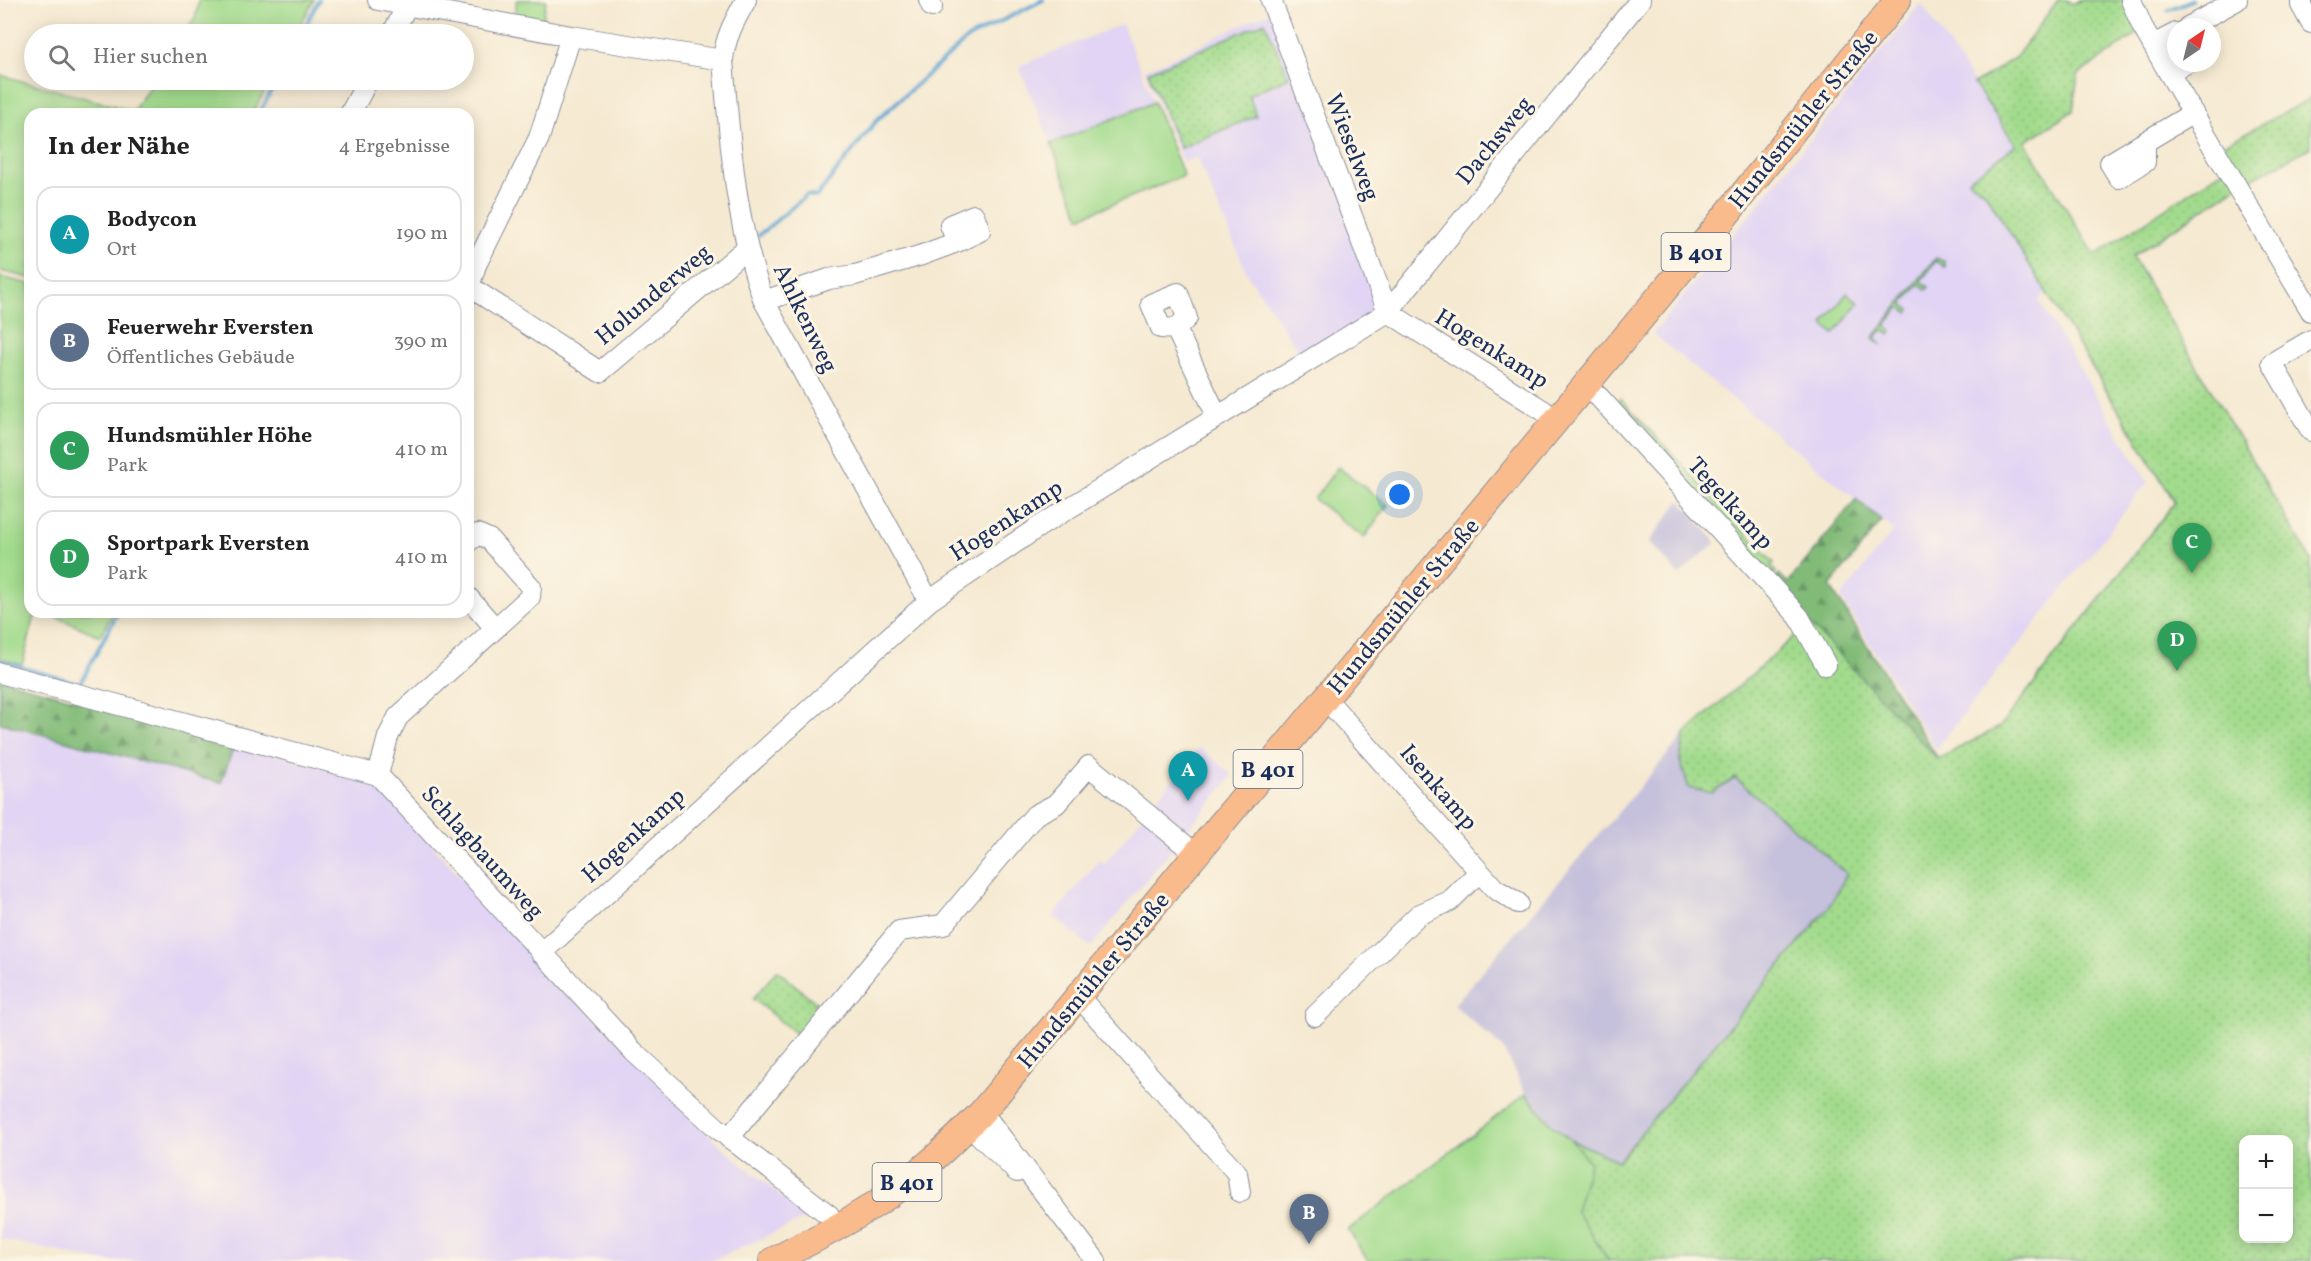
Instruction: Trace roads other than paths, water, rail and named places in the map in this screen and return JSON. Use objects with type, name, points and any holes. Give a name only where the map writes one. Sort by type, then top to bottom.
[{"type":"main road","name":"Hundsmühler Straße","points":[[976,1119],[1794,133],[1898,0]]},
{"type":"main road","name":"B 401","points":[[772,1261],[837,1227],[888,1196],[921,1171],[976,1119]]},
{"type":"street","points":[[378,0],[571,36],[723,60]]},
{"type":"street","name":"Ahlkenweg","points":[[746,0],[724,45],[723,60],[737,201],[747,248],[764,302],[929,601]]},
{"type":"street","name":"Wieselweg","points":[[1270,0],[1388,312]]},
{"type":"street","points":[[2131,0],[2169,73],[2311,311]]},
{"type":"street","points":[[2204,18],[2237,0]]},
{"type":"street","points":[[2301,0],[2311,23]]},
{"type":"street","name":"Dachsweg","points":[[1388,312],[1633,3]]},
{"type":"street","points":[[397,24],[407,6]]},
{"type":"street","points":[[474,272],[539,138],[571,36]]},
{"type":"street","points":[[2154,45],[2167,38]]},
{"type":"street","points":[[353,108],[363,90]]},
{"type":"street","points":[[2145,142],[2193,113]]},
{"type":"street","points":[[764,302],[829,279],[855,275],[957,242]]},
{"type":"street","name":"Holunderweg","points":[[474,292],[600,372],[747,248]]},
{"type":"street","name":"Hogenkamp","points":[[541,954],[929,601],[1040,526],[1388,312],[1544,411],[1555,421]]},
{"type":"street","points":[[1176,329],[1218,416]]},
{"type":"street","points":[[2311,340],[2272,363],[2311,431]]},
{"type":"street","name":"Tegelkamp","points":[[1585,386],[1614,414],[1799,617],[1826,665]]},
{"type":"street","points":[[0,673],[378,775],[388,736],[398,717],[531,597],[531,587],[489,539],[478,534],[474,537]]},
{"type":"street","points":[[474,604],[495,628]]},
{"type":"street","name":"Isenkamp","points":[[1326,699],[1495,890],[1518,903]]},
{"type":"street","points":[[729,1138],[899,931],[943,925],[1035,815],[1056,804],[1089,766],[1197,855]]},
{"type":"street","name":"Schlagbaumweg","points":[[378,775],[634,1052],[729,1138],[829,1215],[837,1227]]},
{"type":"street","points":[[1315,1016],[1418,915],[1450,901],[1479,872]]},
{"type":"street","points":[[1079,997],[1237,1173],[1240,1192]]},
{"type":"street","points":[[976,1119],[1058,1211],[1096,1261]]},
{"type":"waterway","points":[[306,24],[319,0]]},
{"type":"waterway","points":[[759,235],[807,195],[816,197],[877,120],[968,38],[1043,0]]},
{"type":"waterway","points":[[2168,10],[2192,0]]},
{"type":"waterway","points":[[262,108],[272,90]]},
{"type":"waterway","points":[[0,661],[80,684],[115,618]]},
{"type":"place","name":"Hundsmühler Höhe","points":[[2192,573]]},
{"type":"place","name":"Sportpark Eversten","points":[[2177,671]]},
{"type":"place","name":"Bodycon","points":[[1188,801]]},
{"type":"place","name":"Feuerwehr Eversten","points":[[1309,1244]]}]
